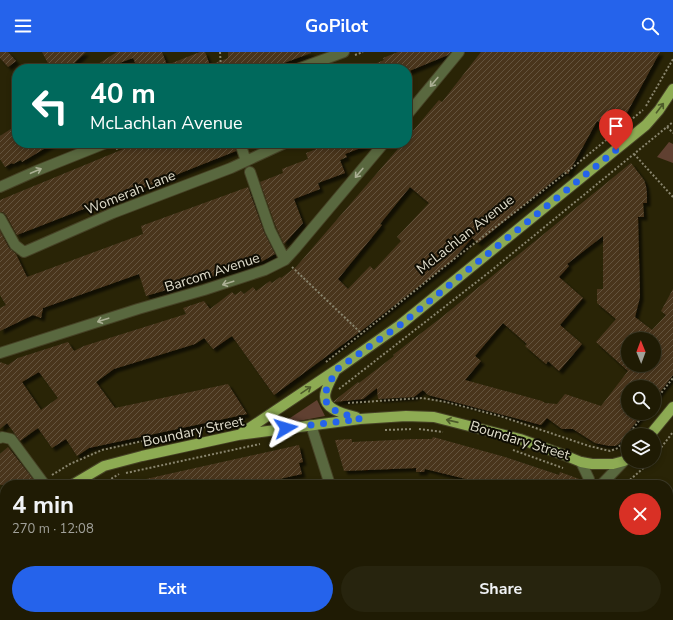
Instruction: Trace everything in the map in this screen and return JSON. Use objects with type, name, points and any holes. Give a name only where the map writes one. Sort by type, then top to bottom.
[{"type":"main road","name":"McLachlan Avenue","points":[[238,435],[336,370],[400,325],[646,125],[659,110],[673,89]]},
{"type":"main road","name":"McLachlan Avenue","points":[[336,370],[325,393],[325,400],[332,409],[360,419]]},
{"type":"main road","points":[[656,428],[673,407]]},
{"type":"main road","name":"Boundary Street","points":[[80,480],[104,466],[238,435],[360,419],[406,416],[434,417],[520,439],[581,462],[592,464],[613,464],[621,461]]},
{"type":"street","points":[[312,64],[344,52]]},
{"type":"street","points":[[412,109],[459,52]]},
{"type":"street","points":[[0,187],[94,148]]},
{"type":"street","points":[[242,148],[246,161]]},
{"type":"street","name":"Womerah Lane","points":[[0,218],[15,245],[24,252],[113,213],[231,168],[274,148]]},
{"type":"street","name":"Barcom Avenue","points":[[0,353],[250,275],[265,270],[285,260],[378,148]]},
{"type":"street","points":[[250,172],[270,230],[285,260]]},
{"type":"street","points":[[311,425],[328,480]]},
{"type":"street","points":[[0,438],[11,439],[41,480]]},
{"type":"street","name":"Boundary Street","points":[[581,462],[589,480]]},
{"type":"street","points":[[606,480],[621,464]]},
{"type":"path","points":[[220,52],[221,64]]},
{"type":"path","name":"McLachlan Avenue","points":[[325,363],[458,256],[562,176],[645,108],[673,59]]},
{"type":"path","points":[[335,393],[492,270],[673,122]]},
{"type":"path","points":[[667,127],[673,133]]},
{"type":"path","points":[[634,154],[673,196]]},
{"type":"path","points":[[285,260],[362,334]]},
{"type":"path","points":[[661,393],[673,378]]},
{"type":"path","points":[[634,428],[640,420]]},
{"type":"path","points":[[381,430],[417,428],[445,432]]},
{"type":"path","points":[[661,448],[673,432]]},
{"type":"path","name":"Boundary Street","points":[[109,480],[119,474],[261,444]]},
{"type":"path","points":[[618,448],[621,444]]},
{"type":"path","name":"Boundary Street","points":[[513,450],[564,468]]},
{"type":"path","points":[[630,480],[644,468]]},
{"type":"shaded area","points":[[669,142],[673,144],[673,163],[657,157]]},
{"type":"shaded area","points":[[317,400],[325,416],[288,423],[287,420]]},
{"type":"building","points":[[0,52],[8,52],[16,61],[8,67],[0,58]]},
{"type":"building","points":[[42,52],[86,52],[73,64],[48,64]]},
{"type":"building","points":[[117,52],[162,52],[167,64],[136,64],[133,58],[117,64],[98,64]]},
{"type":"building","points":[[200,52],[205,52],[210,64],[170,64]]},
{"type":"building","points":[[228,52],[311,53],[281,64],[213,64],[228,58]]},
{"type":"building","points":[[398,52],[451,52],[448,55],[412,70],[412,64],[375,64],[384,60],[383,58]]},
{"type":"building","points":[[481,52],[660,52],[623,120],[616,117],[609,128],[597,121],[568,174],[564,172],[478,243],[472,238],[453,260],[365,328],[274,395],[232,336],[213,349],[204,338],[195,344],[114,369],[96,382],[115,408],[228,384],[247,414],[89,448],[77,456],[66,439],[52,448],[38,428],[20,441],[7,423],[0,429],[0,362],[8,365],[18,358],[68,342],[74,351],[84,346],[186,314],[183,308],[204,301],[210,309],[232,292],[235,295],[241,291],[244,294],[253,287],[256,291],[270,281],[272,283],[280,277],[281,278],[296,267],[399,148],[412,148],[412,132],[439,100],[442,102]],"holes":[[[410,187],[429,203],[397,237],[401,241],[374,270],[370,266],[348,289],[338,279],[382,225],[380,224]],[[39,372],[58,398],[41,410],[22,382]]]},
{"type":"building","points":[[12,128],[12,148],[46,148],[22,162],[21,160],[5,167],[0,159],[0,136]]},
{"type":"building","points":[[126,148],[235,148],[236,151],[113,200],[112,198],[17,235],[6,215],[3,212],[0,212],[0,200]]},
{"type":"building","points":[[319,148],[361,148],[345,154],[347,157],[340,160],[345,173],[318,183],[320,189],[294,199],[303,223],[284,244],[276,227],[260,182],[283,173],[282,169],[308,159],[306,153]]},
{"type":"building","points":[[631,163],[644,180],[646,186],[647,203],[643,203],[644,217],[638,217],[640,297],[635,317],[652,330],[666,315],[661,311],[673,289],[673,375],[661,391],[661,380],[621,380],[627,372],[661,372],[661,332],[621,332],[621,365],[596,342],[616,319],[597,303],[597,289],[603,289],[603,236],[567,264],[569,266],[559,277],[583,298],[560,325],[582,344],[559,371],[548,361],[546,364],[525,346],[527,344],[503,323],[475,356],[481,361],[465,380],[545,403],[557,404],[565,394],[601,406],[621,380],[621,420],[638,420],[631,428],[621,428],[621,441],[619,444],[610,446],[595,443],[573,429],[562,429],[547,418],[541,425],[428,395],[423,390],[414,397],[378,399],[377,388],[363,399],[334,402],[358,382],[359,383],[394,356],[393,355]]},
{"type":"building","points":[[248,187],[264,232],[275,254],[261,262],[146,296],[139,274],[43,308],[41,318],[33,315],[0,331],[0,308],[6,305],[0,295],[0,231],[9,248],[16,254],[27,277],[143,234],[141,226]]},
{"type":"building","points":[[433,437],[505,457],[559,475],[560,472],[582,480],[470,480],[425,469],[424,472],[416,472],[416,468],[344,471],[335,440],[352,439],[352,442],[432,439]]},
{"type":"building","points":[[299,445],[303,462],[299,463],[302,474],[275,480],[142,480]]},
{"type":"building","points":[[8,447],[33,479],[0,480],[0,454]]},
{"type":"route","points":[[286,428],[360,419],[332,409],[325,400],[325,393],[336,370],[400,325],[616,150]]}]
